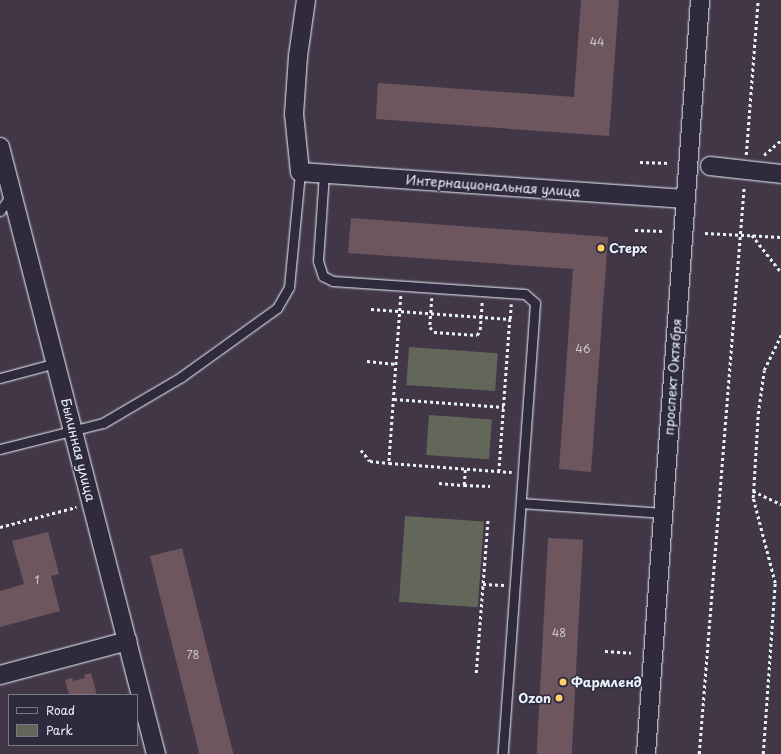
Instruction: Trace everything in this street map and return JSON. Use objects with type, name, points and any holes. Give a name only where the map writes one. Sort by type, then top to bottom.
[{"type":"street","points":[[300,172],[294,114],[298,56],[306,0]]},
{"type":"street","name":"проспект Октября","points":[[646,754],[700,0]]},
{"type":"street","name":"Былинная улица","points":[[0,147],[128,640],[156,754]]},
{"type":"street","points":[[710,166],[781,174]]},
{"type":"street","name":"Интернациональная улица","points":[[300,172],[685,199]]},
{"type":"street","points":[[0,675],[128,640]]},
{"type":"lane","points":[[0,449],[73,429],[103,423],[174,381],[277,308],[289,287],[300,172]]},
{"type":"lane","points":[[324,173],[318,261],[323,276],[333,281],[525,294],[535,303],[503,754]]},
{"type":"lane","points":[[0,211],[12,194]]},
{"type":"lane","points":[[0,378],[56,363]]},
{"type":"lane","points":[[521,503],[663,513]]},
{"type":"path","points":[[699,754],[758,0]]},
{"type":"path","points":[[640,162],[670,163]]},
{"type":"path","points":[[635,230],[664,231]]},
{"type":"path","points":[[705,233],[781,237]]},
{"type":"path","points":[[752,235],[781,272]]},
{"type":"path","points":[[389,463],[402,286]]},
{"type":"path","points":[[432,288],[430,314],[432,331],[474,335],[480,330],[482,291]]},
{"type":"path","points":[[371,309],[510,319],[500,471]]},
{"type":"path","points":[[763,754],[775,583],[755,514],[753,491],[758,414],[764,370],[781,335]]},
{"type":"path","points":[[367,361],[396,364]]},
{"type":"path","points":[[394,399],[504,407]]},
{"type":"path","points":[[361,450],[370,461],[523,473]]},
{"type":"path","points":[[464,485],[465,469]]},
{"type":"path","points":[[439,483],[490,486]]},
{"type":"path","points":[[753,491],[781,504]]},
{"type":"path","points":[[0,527],[58,512]]},
{"type":"path","points":[[476,673],[488,518]]},
{"type":"path","points":[[483,584],[515,586]]},
{"type":"path","points":[[605,651],[631,653]]},
{"type":"green space","points":[[409,347],[498,353],[495,391],[406,385]]},
{"type":"green space","points":[[429,415],[492,419],[489,459],[426,455]]},
{"type":"green space","points":[[405,516],[484,522],[478,607],[399,602]]},
{"type":"building","points":[[581,0],[619,0],[609,136],[376,119],[378,83],[574,97]]},
{"type":"building","points":[[351,218],[608,237],[591,472],[559,469],[573,269],[348,253]]},
{"type":"building","points":[[48,532],[59,574],[51,576],[60,611],[0,627],[0,591],[24,584],[12,541]]},
{"type":"building","points":[[548,538],[583,540],[572,754],[537,754]]},
{"type":"building","points":[[182,548],[233,754],[199,754],[150,556]]},
{"type":"building","points":[[91,673],[97,694],[69,694],[65,680],[72,678],[73,681],[85,678],[84,675]]},
{"type":"place","name":"Стерх","points":[[601,248]]},
{"type":"place","name":"Фармленд","points":[[563,682]]},
{"type":"place","name":"Ozon","points":[[559,698]]}]
